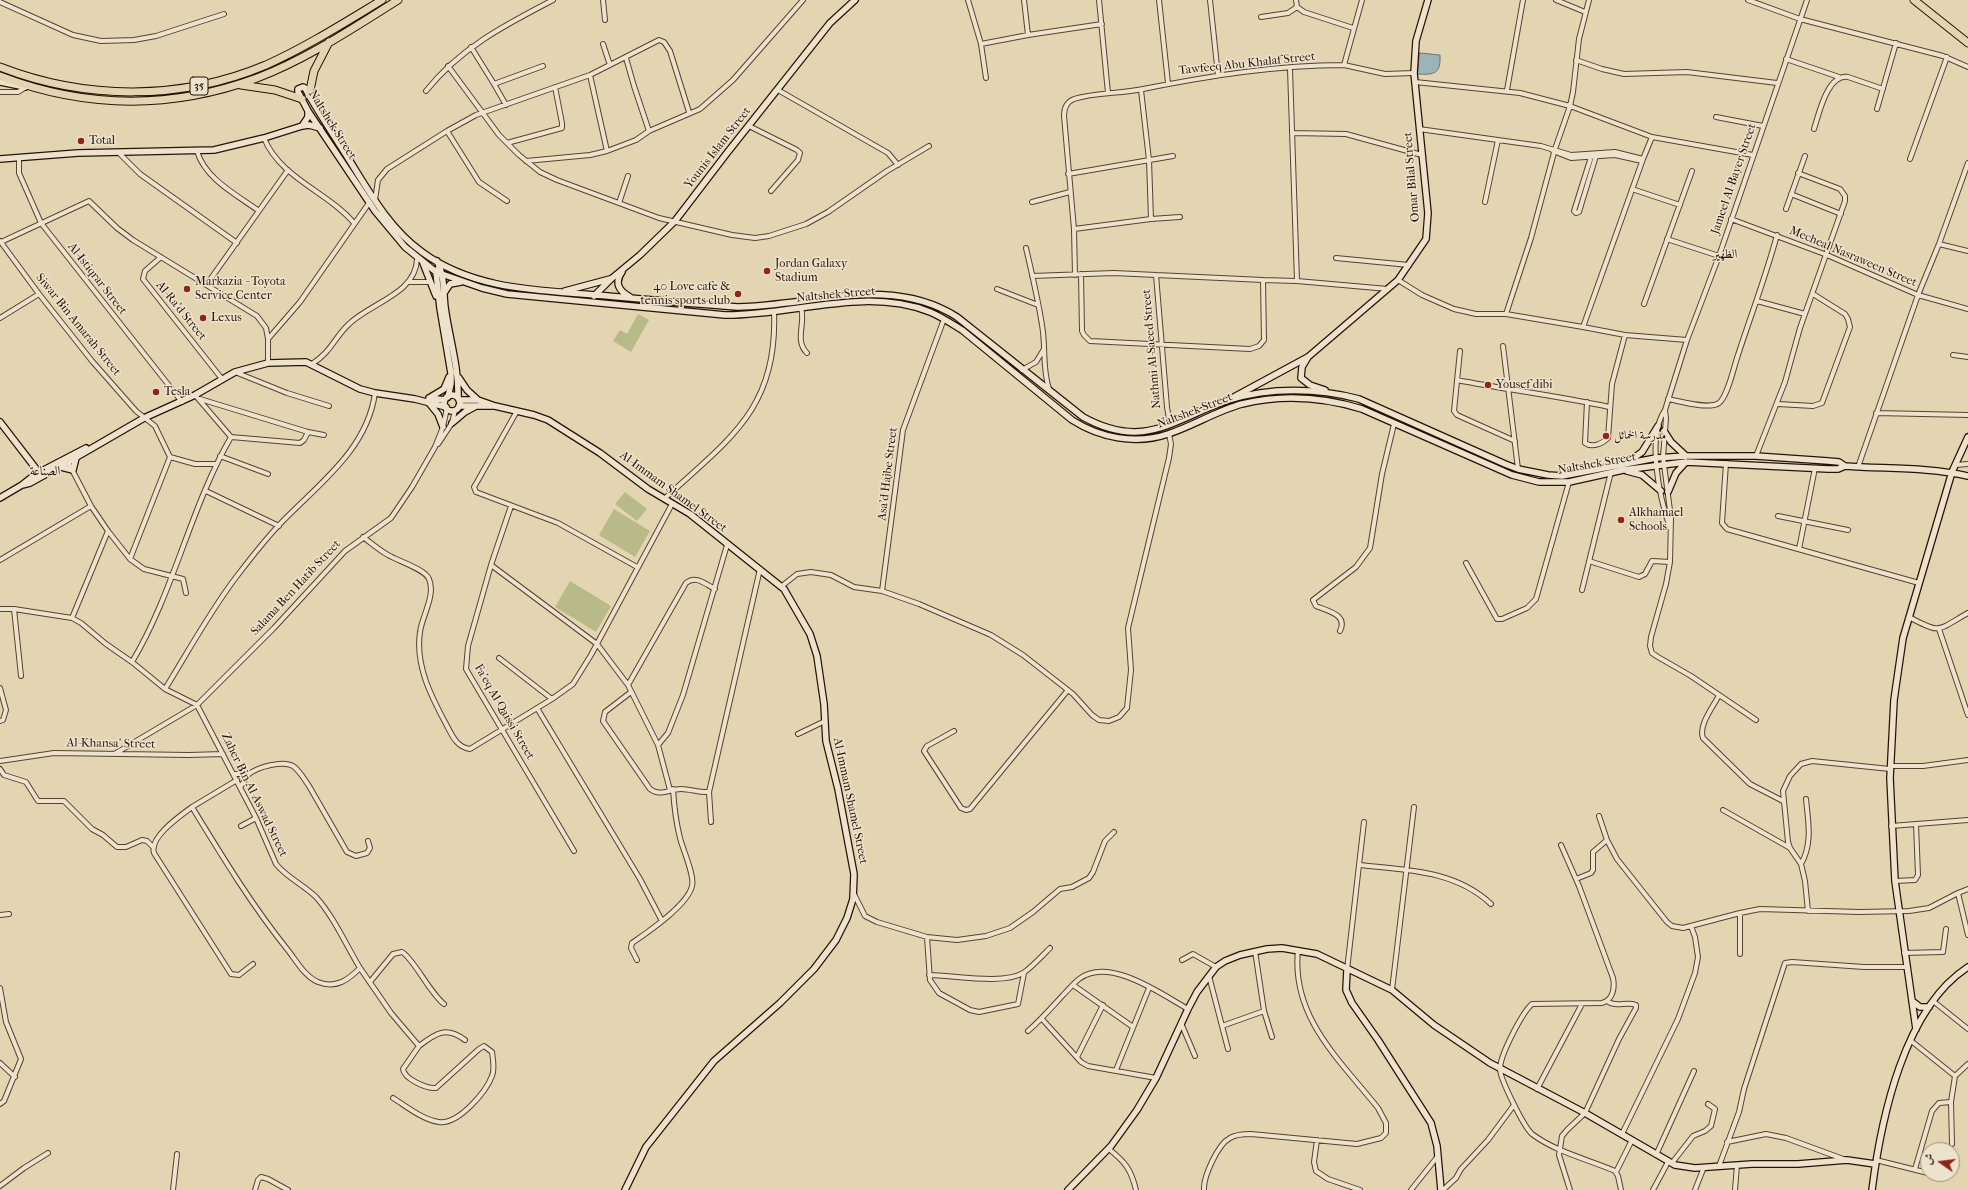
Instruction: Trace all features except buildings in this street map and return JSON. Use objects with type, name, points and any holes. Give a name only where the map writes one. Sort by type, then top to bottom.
[{"type":"highway","name":"35","points":[[0,67],[46,82],[96,91],[145,91],[196,87],[265,65],[326,33],[382,0]]},
{"type":"highway","name":"35","points":[[0,76],[34,88],[74,97],[119,102],[184,98],[237,85],[275,70],[329,42],[398,0]]},
{"type":"highway","points":[[1917,2],[1968,43]]},
{"type":"highway","points":[[309,95],[314,71],[329,42]]},
{"type":"highway","points":[[237,85],[275,90],[302,99]]},
{"type":"street","points":[[426,91],[448,66],[471,47],[504,25],[553,0]]},
{"type":"street","points":[[603,0],[605,20]]},
{"type":"street","points":[[526,161],[579,156],[607,151],[636,140],[649,131],[689,112],[700,109],[726,87],[802,0]]},
{"type":"street","name":"Younis Islam Street","points":[[589,302],[611,279],[675,221],[830,23],[855,0]]},
{"type":"street","points":[[968,0],[981,44],[986,78]]},
{"type":"street","points":[[1024,0],[1028,35]]},
{"type":"street","points":[[1099,0],[1108,93]]},
{"type":"street","points":[[1159,0],[1168,83]]},
{"type":"street","points":[[1210,0],[1218,75]]},
{"type":"street","points":[[1296,0],[1297,7],[1304,12],[1353,28]]},
{"type":"street","points":[[1344,65],[1353,28],[1362,0]]},
{"type":"street","name":"Omar Bilal Street","points":[[1229,400],[1308,356],[1398,280],[1422,246],[1427,234],[1428,213],[1414,73],[1416,41],[1428,0]]},
{"type":"street","points":[[1507,90],[1523,0]]},
{"type":"street","points":[[1556,0],[1585,12]]},
{"type":"street","points":[[1506,314],[1531,238],[1555,151],[1570,106],[1576,60],[1585,12],[1589,0]]},
{"type":"street","points":[[1748,0],[1800,19],[1947,57],[1968,67]]},
{"type":"street","name":"Jameel Al-Bayer Street","points":[[1720,695],[1664,662],[1652,653],[1650,646],[1666,584],[1670,562],[1671,518],[1663,464],[1666,418],[1665,410],[1687,340],[1719,256],[1807,0]]},
{"type":"street","points":[[1908,0],[1917,2]]},
{"type":"street","points":[[0,2],[73,35],[101,41],[134,40],[156,36],[224,14]]},
{"type":"street","points":[[1261,17],[1288,13],[1297,7]]},
{"type":"street","points":[[981,44],[1028,35],[1102,24]]},
{"type":"street","points":[[268,339],[300,302],[354,223],[372,202],[378,180],[387,169],[447,131],[482,113],[590,75],[660,40],[664,42],[671,54],[689,112]]},
{"type":"street","points":[[1877,110],[1896,43]]},
{"type":"street","points":[[603,44],[610,66]]},
{"type":"street","points":[[471,47],[506,105]]},
{"type":"street","points":[[1910,159],[1947,57]]},
{"type":"street","points":[[626,58],[649,131]]},
{"type":"street","points":[[1786,59],[1839,77],[1848,77],[1883,89]]},
{"type":"street","points":[[1576,60],[1602,69],[1624,74],[1687,72],[1778,83]]},
{"type":"street","name":"Tawfeeq Abu Khalaf Street","points":[[1068,174],[1064,116],[1066,106],[1074,99],[1108,93],[1141,90],[1168,83],[1218,75],[1290,69],[1344,65],[1385,74],[1414,73]]},
{"type":"street","points":[[448,66],[482,113],[507,143],[540,172],[557,180],[659,218],[732,235],[755,238],[792,230],[828,212],[929,146]]},
{"type":"street","points":[[494,84],[543,66]]},
{"type":"street","points":[[1290,69],[1297,280]]},
{"type":"street","points":[[590,75],[607,151]]},
{"type":"street","points":[[1814,129],[1830,86],[1839,77]]},
{"type":"street","points":[[0,82],[34,88]]},
{"type":"street","points":[[1415,82],[1507,90],[1570,106],[1652,137],[1753,155]]},
{"type":"street","points":[[0,92],[18,92],[26,87]]},
{"type":"street","name":"Naltshek Street","points":[[441,270],[437,261],[412,243],[372,202],[308,111],[298,92],[300,87],[305,88],[372,202],[389,230],[423,263],[441,270],[463,282],[507,294],[724,315],[774,312],[878,301],[919,308],[944,319],[976,341],[1062,412],[1079,424],[1099,434],[1135,439],[1169,434],[1234,406],[1264,400],[1288,398],[1318,399],[1362,409],[1523,478],[1547,483],[1569,482],[1611,472],[1686,462],[1838,469],[1846,466]]},
{"type":"street","points":[[507,143],[562,128],[555,87]]},
{"type":"street","points":[[778,90],[888,153],[898,165]]},
{"type":"street","points":[[1141,90],[1149,160],[1150,219]]},
{"type":"street","points":[[302,126],[308,117],[308,111]]},
{"type":"street","points":[[1716,117],[1763,126]]},
{"type":"street","points":[[0,159],[67,154],[197,151],[222,148],[264,138],[302,126],[309,125],[320,128]]},
{"type":"street","points":[[749,126],[797,150],[800,153],[798,160],[771,191]]},
{"type":"street","points":[[1419,129],[1498,140],[1549,149],[1571,155],[1615,155],[1642,160]]},
{"type":"street","points":[[447,131],[479,182],[506,201]]},
{"type":"street","points":[[1292,133],[1346,134],[1422,156]]},
{"type":"street","points":[[1583,327],[1642,160],[1652,137]]},
{"type":"street","points":[[264,138],[274,156],[288,170],[342,210],[354,223]]},
{"type":"street","points":[[1485,202],[1498,140]]},
{"type":"street","points":[[197,151],[200,162],[214,178],[258,211]]},
{"type":"street","points":[[119,153],[140,174],[237,243]]},
{"type":"street","points":[[1075,275],[1074,229],[1068,174],[1173,156]]},
{"type":"street","points":[[1579,203],[1593,156]]},
{"type":"street","points":[[1786,209],[1805,156]]},
{"type":"street","name":"Al-Istiqrar Street","points":[[20,158],[19,173],[41,223],[182,402]]},
{"type":"street","points":[[1858,467],[1918,296],[1940,244],[1968,163]]},
{"type":"street","points":[[207,284],[288,170]]},
{"type":"street","points":[[1644,304],[1692,171]]},
{"type":"street","points":[[1756,456],[1778,404],[1805,314],[1845,201],[1843,191],[1798,172]]},
{"type":"street","points":[[619,203],[628,176]]},
{"type":"street","points":[[1632,189],[1680,205]]},
{"type":"street","points":[[1032,202],[1070,192]]},
{"type":"street","points":[[1791,194],[1841,214]]},
{"type":"street","points":[[0,242],[89,201],[117,228],[257,316],[266,328],[268,339],[268,363]]},
{"type":"street","points":[[1074,229],[1150,219],[1180,217]]},
{"type":"street","name":"Mecheal Nasraween Street","points":[[1731,219],[1827,255],[1918,296],[1968,309]]},
{"type":"street","points":[[1668,398],[1704,405],[1715,404],[1721,400],[1729,382],[1757,301],[1777,235]]},
{"type":"street","points":[[1667,239],[1719,256]]},
{"type":"street","name":"Siwar Bin Amarah Street","points":[[0,242],[92,361],[136,411],[157,428],[170,457]]},
{"type":"street","points":[[1940,244],[1968,251]]},
{"type":"street","points":[[1026,248],[1045,346],[1044,367],[1050,391]]},
{"type":"street","name":"Al-Ra'd Street","points":[[161,257],[145,271],[144,279],[222,379]]},
{"type":"street","points":[[312,364],[325,354],[348,324],[377,306],[408,282],[416,270],[418,258]]},
{"type":"street","points":[[1336,258],[1410,265]]},
{"type":"street","points":[[423,263],[439,303]]},
{"type":"street","points":[[624,268],[618,278],[618,284],[622,292],[633,298]]},
{"type":"street","name":"Naltshek Street","points":[[441,270],[463,273],[502,286],[556,292],[744,307],[875,294],[900,296],[925,302],[948,311],[1083,417],[1100,426],[1114,430],[1145,431],[1170,425],[1229,400],[1278,391],[1312,391],[1338,394],[1372,405],[1518,469],[1536,474],[1562,476],[1663,457],[1756,456],[1833,462],[1846,466],[1858,467],[1952,472],[1968,476]]},
{"type":"street","name":"Salama Ben Hatib Street","points":[[435,447],[443,438],[452,423],[458,403],[441,270]]},
{"type":"street","name":"Salama Ben Hatib Street","points":[[116,753],[196,705],[274,628],[345,551],[391,518],[412,487],[435,447],[443,427],[446,398],[454,374],[439,303],[441,270]]},
{"type":"street","name":"Nathmi Al-Saeed Street","points":[[1032,276],[1114,273],[1156,275],[1161,346],[1170,425]]},
{"type":"street","points":[[1081,274],[1082,331],[1087,339],[1100,342],[1161,346],[1250,349],[1259,346],[1264,336],[1263,280]]},
{"type":"street","points":[[1156,275],[1263,280],[1297,280],[1388,289]]},
{"type":"street","points":[[556,292],[584,287],[611,279]]},
{"type":"street","points":[[1398,280],[1422,296],[1454,310],[1476,314],[1506,314],[1625,335],[1687,340]]},
{"type":"street","points":[[408,282],[431,282]]},
{"type":"street","points":[[444,295],[450,284],[463,282]]},
{"type":"street","points":[[997,289],[1038,305]]},
{"type":"street","points":[[0,318],[39,294]]},
{"type":"street","points":[[1778,404],[1813,406],[1822,403],[1827,395],[1850,327],[1845,314],[1813,294]]},
{"type":"street","points":[[1757,301],[1805,314]]},
{"type":"street","points":[[801,308],[803,314],[800,340],[802,346],[808,353]]},
{"type":"street","points":[[664,499],[730,438],[752,410],[761,395],[769,373],[775,327],[774,312]]},
{"type":"street","name":"Asa'd Hajbe Street","points":[[882,591],[903,430],[944,319]]},
{"type":"street","points":[[1587,402],[1584,443],[1588,446],[1601,444],[1608,438],[1609,407],[1625,335]]},
{"type":"street","points":[[1022,370],[1038,361],[1045,346]]},
{"type":"street","points":[[1504,346],[1518,469]]},
{"type":"street","points":[[1460,351],[1454,407],[1455,413],[1515,441]]},
{"type":"street","points":[[1953,355],[1968,357]]},
{"type":"street","points":[[1308,356],[1302,367],[1301,378],[1310,385],[1338,394]]},
{"type":"street","points":[[1006,366],[1011,360]]},
{"type":"street","points":[[39,475],[61,466],[67,460],[76,458],[144,418],[197,397],[222,379],[235,372],[244,368],[268,363],[300,361],[312,364],[354,386],[375,393],[429,400],[446,398],[453,395],[458,403],[451,410],[429,400]]},
{"type":"street","points":[[235,372],[287,393],[328,406]]},
{"type":"street","points":[[429,400],[444,388],[454,374],[477,403],[452,423]]},
{"type":"street","points":[[1457,380],[1609,407]]},
{"type":"street","points":[[165,689],[236,577],[278,526],[357,444],[369,422],[373,409],[375,393]]},
{"type":"street","points":[[197,397],[308,432],[324,435]]},
{"type":"street","points":[[197,397],[231,437],[300,443],[304,440],[308,432]]},
{"type":"street","points":[[429,400],[438,414],[443,427]]},
{"type":"street","name":"Al-Immam Shamel Street","points":[[458,403],[477,403],[490,407],[495,406],[548,420],[600,453],[664,499],[690,514],[782,586],[813,641],[819,666],[826,741],[835,776],[854,874],[854,893],[847,918],[827,954],[796,989],[714,1061],[646,1147],[625,1190]]},
{"type":"street","name":"Jameel Al-Bayer Street","points":[[1665,410],[1660,416],[1658,426],[1656,458],[1661,491],[1670,528]]},
{"type":"street","points":[[517,411],[474,487],[476,492],[480,495],[558,523],[637,567]]},
{"type":"street","points":[[1876,414],[1968,415]]},
{"type":"street","points":[[0,422],[39,475]]},
{"type":"street","points":[[1340,631],[1342,620],[1336,614],[1316,606],[1313,600],[1356,567],[1370,548],[1382,474],[1394,424]]},
{"type":"street","points":[[1625,463],[1642,452],[1658,426]]},
{"type":"street","points":[[1664,431],[1672,442],[1686,456]]},
{"type":"street","points":[[782,586],[793,576],[805,572],[831,576],[854,587],[882,591],[919,604],[991,635],[1023,655],[1068,690],[1092,715],[1099,720],[1106,721],[1114,719],[1123,714],[1126,708],[1131,670],[1128,628],[1169,458],[1171,444],[1169,434]]},
{"type":"street","points":[[132,662],[150,629],[216,464],[231,437]]},
{"type":"street","points":[[1916,1029],[1898,911],[1891,826],[1890,768],[1896,681],[1903,638],[1919,583],[1952,472],[1968,437]]},
{"type":"street","points":[[0,498],[92,445],[98,444]]},
{"type":"street","points":[[220,456],[268,474]]},
{"type":"street","points":[[130,559],[170,457],[195,464],[216,464]]},
{"type":"street","points":[[73,470],[76,458]]},
{"type":"street","points":[[67,460],[91,506],[130,559],[144,569],[184,579],[186,593]]},
{"type":"street","points":[[1668,492],[1676,473],[1686,462]]},
{"type":"street","points":[[1726,463],[1722,520],[1724,527],[1799,550],[1919,583]]},
{"type":"street","points":[[1955,465],[1968,464]]},
{"type":"street","points":[[61,466],[73,470]]},
{"type":"street","points":[[1799,550],[1815,468]]},
{"type":"street","points":[[1623,470],[1642,475],[1661,491]]},
{"type":"street","points":[[1582,590],[1611,472]]},
{"type":"street","points":[[1466,563],[1497,619],[1502,619],[1531,606],[1537,596],[1569,482]]},
{"type":"street","points":[[206,491],[278,526]]},
{"type":"street","points":[[363,537],[390,556],[424,572],[429,578],[431,588],[430,596],[420,634],[422,664],[427,687],[457,742],[465,748],[470,749],[552,699],[573,684],[597,644],[672,504]]},
{"type":"street","points":[[0,560],[91,506]]},
{"type":"street","name":"Fa'eq Al-Qaissi Street","points":[[511,506],[491,565],[468,646],[465,664],[467,673],[574,851]]},
{"type":"street","points":[[1778,516],[1848,530]]},
{"type":"street","points":[[72,618],[108,531]]},
{"type":"street","points":[[658,745],[668,733],[675,718],[728,545]]},
{"type":"street","points":[[1589,561],[1639,577],[1645,574],[1649,564],[1654,560],[1670,562]]},
{"type":"street","points":[[491,565],[597,644],[628,685],[658,745],[671,790],[678,831],[693,883],[689,894],[662,921],[632,942],[631,948],[637,960]]},
{"type":"street","points":[[711,822],[709,792],[760,569]]},
{"type":"street","points":[[628,685],[686,583],[692,579],[698,579],[715,589]]},
{"type":"street","points":[[0,609],[14,609],[72,618],[81,623],[165,689],[196,705]]},
{"type":"street","points":[[14,609],[21,676]]},
{"type":"street","points":[[1909,617],[1929,628],[1939,629],[1968,614]]},
{"type":"street","points":[[1939,629],[1968,715]]},
{"type":"street","points":[[499,658],[552,699]]},
{"type":"street","points":[[0,688],[6,712],[3,720],[0,721]]},
{"type":"street","points":[[954,731],[927,746],[924,751],[961,808],[966,810],[970,809],[1007,766],[1068,690]]},
{"type":"street","points":[[631,692],[605,712],[603,718],[604,723],[650,789],[657,793],[671,790],[709,792]]},
{"type":"street","points":[[1756,720],[1720,695],[1703,726],[1701,735],[1750,784],[1783,801]]},
{"type":"street","name":"Zaher Bin Al-Aswad Street","points":[[196,705],[237,780],[278,867],[310,891],[321,903],[360,968],[391,1013],[419,1046]]},
{"type":"street","points":[[537,708],[640,879],[662,921]]},
{"type":"street","points":[[798,734],[825,720]]},
{"type":"street","name":"Al-Khansa' Street","points":[[0,761],[54,753],[84,755],[116,753],[189,755],[223,754]]},
{"type":"street","points":[[1790,848],[1783,801],[1785,784],[1801,764],[1812,761],[1890,768],[1923,766],[1968,760]]},
{"type":"street","points":[[233,774],[249,774],[278,763],[291,765],[309,786],[347,852],[356,856],[367,853],[370,848],[368,841]]},
{"type":"street","points":[[0,769],[2,775],[26,782],[36,798],[41,802],[56,800],[64,802],[92,830],[103,836],[117,847],[126,847],[144,840],[153,847]]},
{"type":"street","points":[[240,787],[249,774]]},
{"type":"street","points":[[237,780],[192,807],[166,828],[155,840],[153,847],[154,853],[231,974],[239,975],[253,964]]},
{"type":"street","points":[[1801,864],[1808,850],[1809,842],[1806,799]]},
{"type":"street","points":[[192,807],[241,887],[295,961],[316,981],[330,985],[342,983],[360,968]]},
{"type":"street","points":[[1392,990],[1414,807]]},
{"type":"street","points":[[1723,810],[1790,848],[1801,864],[1805,880],[1808,911]]},
{"type":"street","points":[[1599,816],[1607,840],[1617,859],[1667,922],[1677,928],[1691,926],[1740,912],[1760,909],[1808,911],[1898,911],[1929,908],[1968,889]]},
{"type":"street","points":[[241,826],[256,818]]},
{"type":"street","points":[[1891,826],[1968,820]]},
{"type":"street","points":[[1364,822],[1346,990],[1350,1000],[1429,1118],[1434,1132],[1442,1190]]},
{"type":"street","points":[[1895,881],[1914,880],[1918,875],[1916,824]]},
{"type":"street","points":[[854,893],[865,916],[877,922],[927,937],[957,940],[986,936],[1010,928],[1033,912],[1060,889],[1072,886],[1089,878],[1093,872],[1105,840],[1114,832]]},
{"type":"street","points":[[1576,879],[1591,874],[1593,870],[1593,852],[1607,840]]},
{"type":"street","points":[[1562,845],[1614,981],[1613,992],[1607,1001],[1602,1003],[1552,1005],[1536,1003],[1530,1005],[1507,1044],[1500,1069],[1514,1105],[1530,1132],[1559,1148],[1616,1172]]},
{"type":"street","points":[[1359,865],[1406,870],[1450,878],[1474,890],[1491,904]]},
{"type":"street","points":[[1958,894],[1968,935]]},
{"type":"street","points":[[1740,912],[1740,954]]},
{"type":"street","points":[[0,915],[9,914]]},
{"type":"street","points":[[1622,1134],[1678,1019],[1695,972],[1698,957],[1695,937],[1691,926]]},
{"type":"street","points":[[1904,953],[1943,952],[1946,929]]},
{"type":"street","points":[[927,937],[930,980],[939,993],[970,1010],[979,1012],[1018,1004],[1024,973]]},
{"type":"street","points":[[929,974],[986,979],[1011,977],[1024,973],[1050,948]]},
{"type":"street","points":[[1068,1190],[1109,1149],[1123,1132],[1156,1078],[1188,1009],[1209,976],[1216,968],[1232,957],[1267,949],[1298,950],[1322,956],[1347,970],[1392,990],[1434,1025],[1500,1069],[1585,1113],[1670,1163],[1688,1168],[1737,1165],[1798,1164],[1847,1160],[1876,1162],[1920,1171]]},
{"type":"street","points":[[1204,1190],[1205,1182],[1213,1161],[1221,1147],[1230,1137],[1251,1134],[1363,1144],[1383,1137],[1386,1134],[1387,1127],[1378,1108],[1311,1021],[1300,988],[1297,961],[1298,950]]},
{"type":"street","points":[[370,982],[393,954],[402,952],[410,959],[431,992],[444,1004]]},
{"type":"street","points":[[1255,952],[1264,1011],[1272,1038]]},
{"type":"street","points":[[1182,960],[1193,954],[1216,968]]},
{"type":"street","points":[[1719,1166],[1738,1112],[1785,963],[1792,962],[1864,967],[1906,967]]},
{"type":"street","points":[[1872,1190],[1876,1162],[1890,1101],[1910,1040],[1933,1001],[1949,982],[1968,967]]},
{"type":"street","points":[[1028,1031],[1042,1019],[1079,979],[1089,973],[1104,972],[1127,976],[1188,1009]]},
{"type":"street","points":[[1209,976],[1228,1049]]},
{"type":"street","points":[[1073,985],[1133,1027]]},
{"type":"street","points":[[0,988],[6,1022],[21,1059],[4,1101],[0,1104]]},
{"type":"street","points":[[1116,1070],[1149,988]]},
{"type":"street","points":[[1570,1190],[1561,1164],[1559,1148],[1565,1132],[1585,1113],[1619,1039],[1636,1008],[1636,1005],[1632,1004],[1612,1004],[1607,1001]]},
{"type":"street","points":[[1912,1001],[1920,1007],[1929,1007]]},
{"type":"street","points":[[1933,1001],[1968,1029]]},
{"type":"street","points":[[1537,1088],[1582,1004]]},
{"type":"street","points":[[1077,1057],[1103,1005]]},
{"type":"street","points":[[1222,1026],[1264,1011]]},
{"type":"street","points":[[1042,1019],[1077,1057],[1088,1066],[1156,1078]]},
{"type":"street","points":[[1181,1023],[1195,1056]]},
{"type":"street","points":[[393,1098],[430,1120],[438,1122],[450,1121],[460,1116],[471,1105],[492,1076],[492,1052],[484,1046],[479,1049],[437,1088],[429,1088],[409,1077],[403,1071],[404,1066],[419,1046],[429,1038],[444,1032],[453,1032],[465,1040]]},
{"type":"street","points":[[1910,1040],[1955,1076]]},
{"type":"street","points":[[0,1063],[15,1077]]},
{"type":"street","points":[[1952,1142],[1951,1102],[1955,1076],[1968,1064]]},
{"type":"street","points":[[1656,1155],[1694,1071]]},
{"type":"street","points":[[1915,1169],[1932,1111],[1939,1103],[1951,1102]]},
{"type":"street","points":[[1652,1190],[1670,1163],[1693,1136],[1705,1132],[1711,1126],[1715,1109],[1708,1104]]},
{"type":"street","points":[[1442,1190],[1456,1178],[1461,1169],[1488,1140],[1514,1105]]},
{"type":"street","points":[[1727,1142],[1766,1134],[1786,1138],[1847,1160]]},
{"type":"street","points":[[1317,1140],[1314,1162],[1316,1171],[1328,1179],[1360,1190]]},
{"type":"street","points":[[1621,1190],[1616,1172],[1632,1140]]},
{"type":"street","points":[[1109,1149],[1127,1165],[1132,1172],[1136,1190]]},
{"type":"street","points":[[0,1186],[48,1153]]},
{"type":"street","points":[[172,1190],[177,1154]]},
{"type":"street","points":[[1411,1190],[1438,1156]]},
{"type":"street","points":[[1735,1190],[1737,1165]]},
{"type":"street","points":[[1695,1190],[1704,1167]]},
{"type":"street","points":[[255,1190],[258,1180],[261,1177],[268,1179],[288,1190]]},
{"type":"green space","points":[[638,314],[649,320],[631,352],[613,341],[620,330],[627,334]]},
{"type":"green space","points":[[625,492],[647,509],[637,521],[615,504]]},
{"type":"green space","points":[[614,509],[650,531],[635,557],[599,535]]},
{"type":"green space","points":[[570,581],[611,606],[596,632],[555,607]]},
{"type":"water","points":[[1420,53],[1440,55],[1438,70],[1428,74],[1418,74]]},
{"type":"place","name":"Total","points":[[81,141]]},
{"type":"place","name":"Jordan Galaxy Stadium","points":[[767,271]]},
{"type":"place","name":"Markazia - Toyota Service Center","points":[[187,289]]},
{"type":"place","name":"40 Love cafe & tennis sports club","points":[[738,294]]},
{"type":"place","name":"Lexus","points":[[203,318]]},
{"type":"place","name":"Yousef dibi","points":[[1488,385]]},
{"type":"place","name":"Tesla","points":[[156,392]]},
{"type":"place","name":"مدرسة الخمائل","points":[[1606,436]]},
{"type":"place","name":"Alkhamael Schools","points":[[1621,520]]},
{"type":"district","name":"الظهير","points":[[1725,255]]},
{"type":"district","name":"الصناعة","points":[[45,472]]}]
